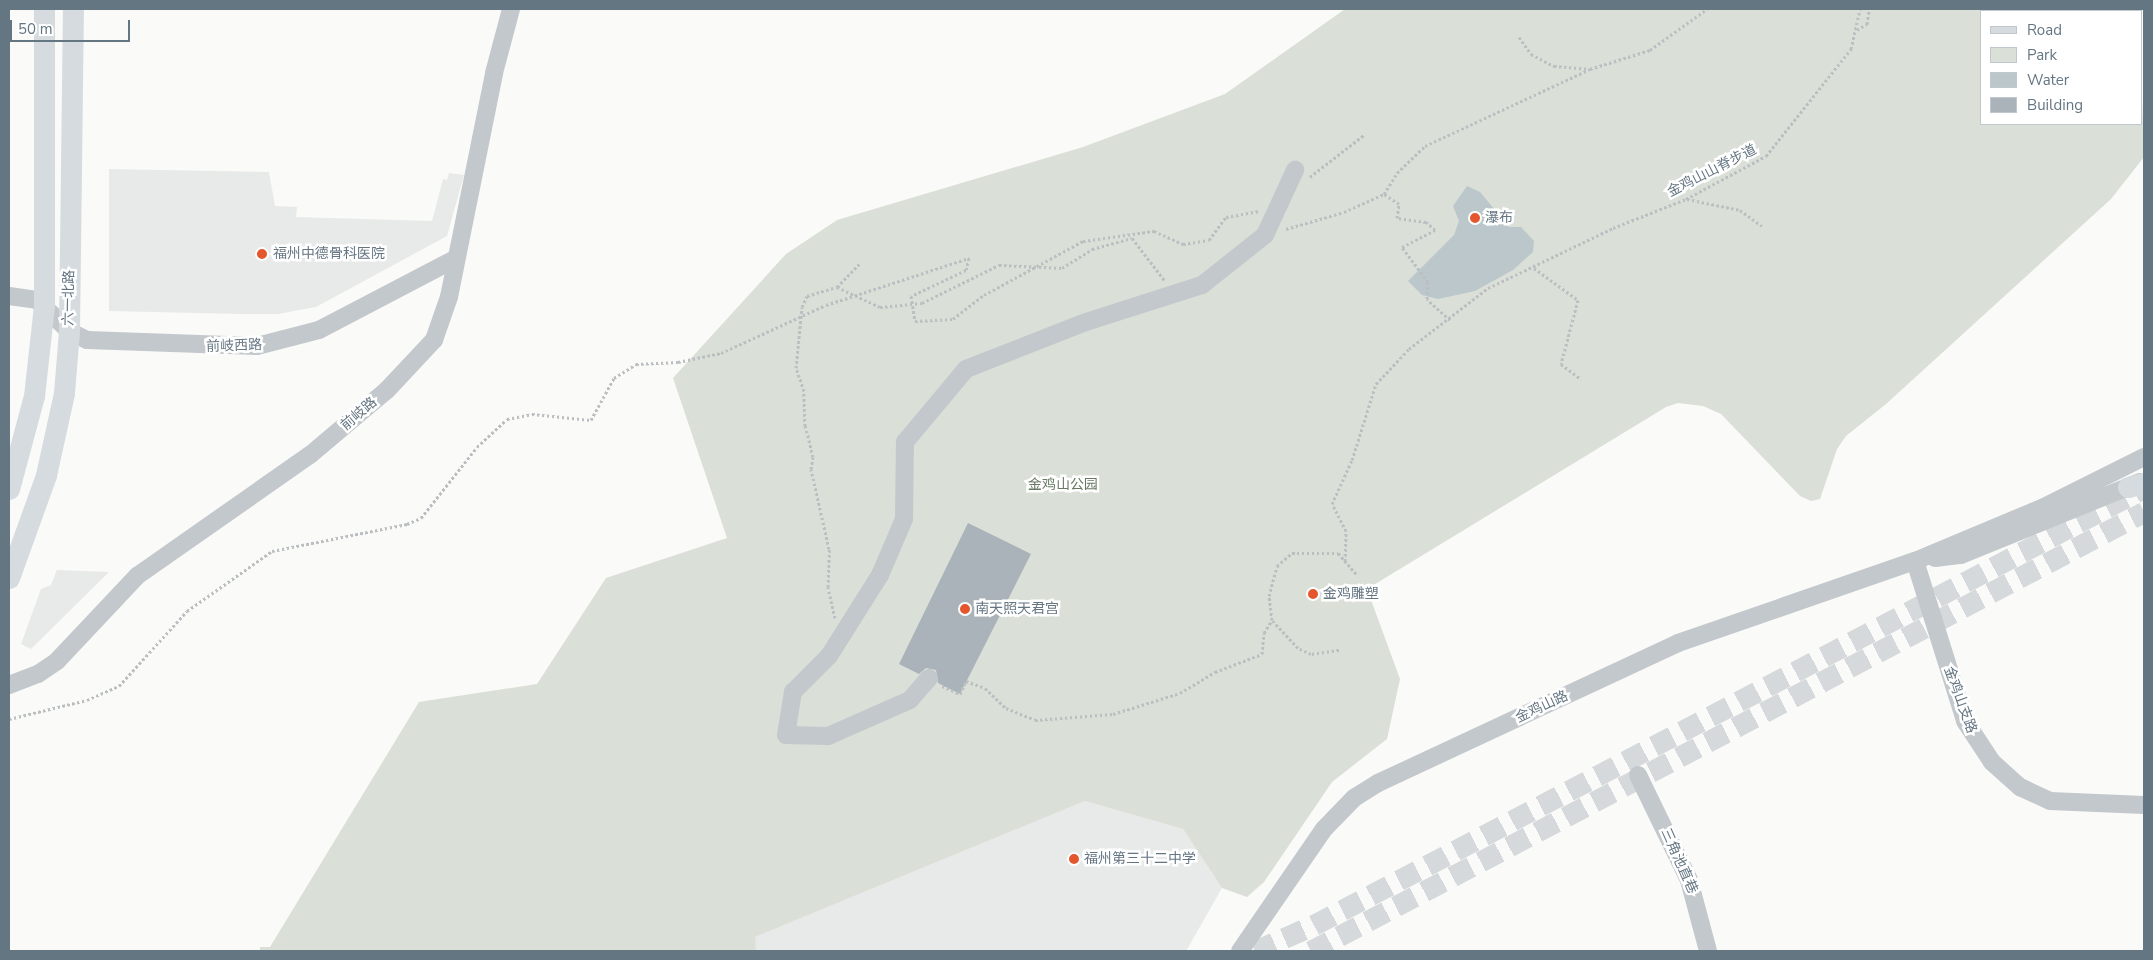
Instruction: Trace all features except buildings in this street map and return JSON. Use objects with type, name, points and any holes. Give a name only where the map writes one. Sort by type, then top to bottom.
[{"type":"main road","name":"六一北路","points":[[9,489],[34,396],[44,305],[44,9]]},
{"type":"main road","name":"六一北路","points":[[9,578],[50,460],[61,410],[69,331],[73,9]]},
{"type":"street","name":"前岐路","points":[[9,686],[38,674],[57,661],[137,576],[294,467],[401,376],[440,329],[511,9]]},
{"type":"street","points":[[928,678],[910,700],[828,736],[786,735],[792,692],[838,643],[880,575],[904,519],[905,442],[966,369],[1086,322],[1202,285],[1265,235],[1299,176]]},
{"type":"street","name":"前岐西路","points":[[9,296],[30,298],[44,305],[69,331],[87,340],[115,344],[229,347],[280,343],[320,330],[455,259]]},
{"type":"street","points":[[1915,561],[2042,508],[2144,457]]},
{"type":"street","points":[[1915,561],[1961,555],[2139,484]]},
{"type":"street","name":"金鸡山支路","points":[[1915,561],[1965,721],[1992,762],[2020,787],[2050,801],[2144,805]]},
{"type":"street","name":"金鸡山路","points":[[1240,951],[1324,829],[1349,803],[1378,783],[1698,634],[1915,561]]},
{"type":"street","name":"三角池直巷","points":[[1638,775],[1689,880],[1708,951]]},
{"type":"path","points":[[1265,235],[1344,212],[1384,194],[1398,173],[1425,146],[1590,69],[1650,50],[1707,9]]},
{"type":"path","name":"金鸡山山脊步道","points":[[1345,561],[1346,531],[1332,504],[1352,460],[1376,384],[1409,349],[1450,320],[1488,288],[1534,268],[1613,228],[1686,199],[1766,156],[1851,49],[1860,9]]},
{"type":"path","points":[[1856,30],[1867,24],[1869,9]]},
{"type":"path","points":[[1520,37],[1531,54],[1554,66],[1590,69]]},
{"type":"path","points":[[1299,176],[1364,135]]},
{"type":"path","points":[[1384,194],[1399,204],[1397,218],[1426,222],[1435,230],[1402,247],[1428,282],[1427,298],[1450,320]]},
{"type":"path","points":[[1686,199],[1740,210],[1762,226]]},
{"type":"path","points":[[9,719],[86,700],[119,686],[146,662],[188,611],[272,551],[407,524],[421,518],[482,441],[507,419],[532,414],[591,420],[614,378],[636,364],[678,362],[721,353],[826,305],[969,258],[966,270],[911,296],[915,320],[953,318],[984,295],[1083,240],[1154,231],[1183,244],[1209,240],[1226,217],[1264,210]]},
{"type":"path","points":[[837,287],[880,307],[922,303],[999,266],[1062,268],[1092,249],[1132,238],[1146,259],[1177,293]]},
{"type":"path","points":[[838,643],[828,587],[829,549],[811,469],[813,457],[805,426],[804,391],[796,368],[802,307],[807,296],[837,287],[859,264]]},
{"type":"path","points":[[1534,268],[1578,300],[1561,364],[1581,379]]},
{"type":"path","points":[[1339,650],[1311,654],[1298,648],[1272,620],[1269,596],[1277,566],[1292,553],[1338,553],[1357,575]]},
{"type":"path","points":[[928,678],[960,694],[966,682],[985,688],[1006,708],[1035,720],[1113,714],[1180,693],[1215,672],[1262,654],[1264,633],[1272,620]]},
{"type":"shaded area","name":"福州中德骨科医院","points":[[109,169],[269,172],[275,206],[297,207],[296,217],[432,221],[443,179],[447,180],[449,173],[464,175],[447,236],[316,307],[278,314],[242,314],[109,311]]},
{"type":"shaded area","points":[[57,570],[109,572],[31,649],[21,644],[41,589],[51,585]]},
{"type":"shaded area","name":"福州第三十二中学","points":[[1085,801],[1183,829],[1222,888],[1186,951],[756,951],[754,937]]},
{"type":"green space","name":"金鸡山公园","points":[[1345,9],[2074,9],[1980,10],[1980,125],[2143,125],[2144,157],[2111,199],[1886,404],[1846,436],[1837,449],[1820,499],[1811,501],[1800,496],[1721,414],[1703,406],[1678,403],[1666,407],[1367,589],[1400,679],[1387,739],[1332,782],[1264,882],[1247,897],[1222,888],[1183,829],[1085,801],[755,937],[756,951],[260,951],[260,947],[270,947],[419,702],[537,684],[606,578],[727,538],[673,378],[786,254],[837,220],[1083,147],[1225,94]]},
{"type":"water","points":[[1467,186],[1480,192],[1509,227],[1521,227],[1534,241],[1533,252],[1513,270],[1475,291],[1438,299],[1422,295],[1408,281],[1454,235],[1459,221],[1453,206]]},
{"type":"tunnel","points":[[1255,951],[1314,925],[2144,488]]},
{"type":"tunnel","points":[[1311,951],[2144,512]]},
{"type":"place","name":"瀑布","points":[[1475,218]]},
{"type":"place","name":"福州中德骨科医院","points":[[262,254]]},
{"type":"place","name":"金鸡雕塑","points":[[1313,594]]},
{"type":"place","name":"南天照天君宫","points":[[965,609]]},
{"type":"place","name":"福州第三十二中学","points":[[1074,859]]}]
